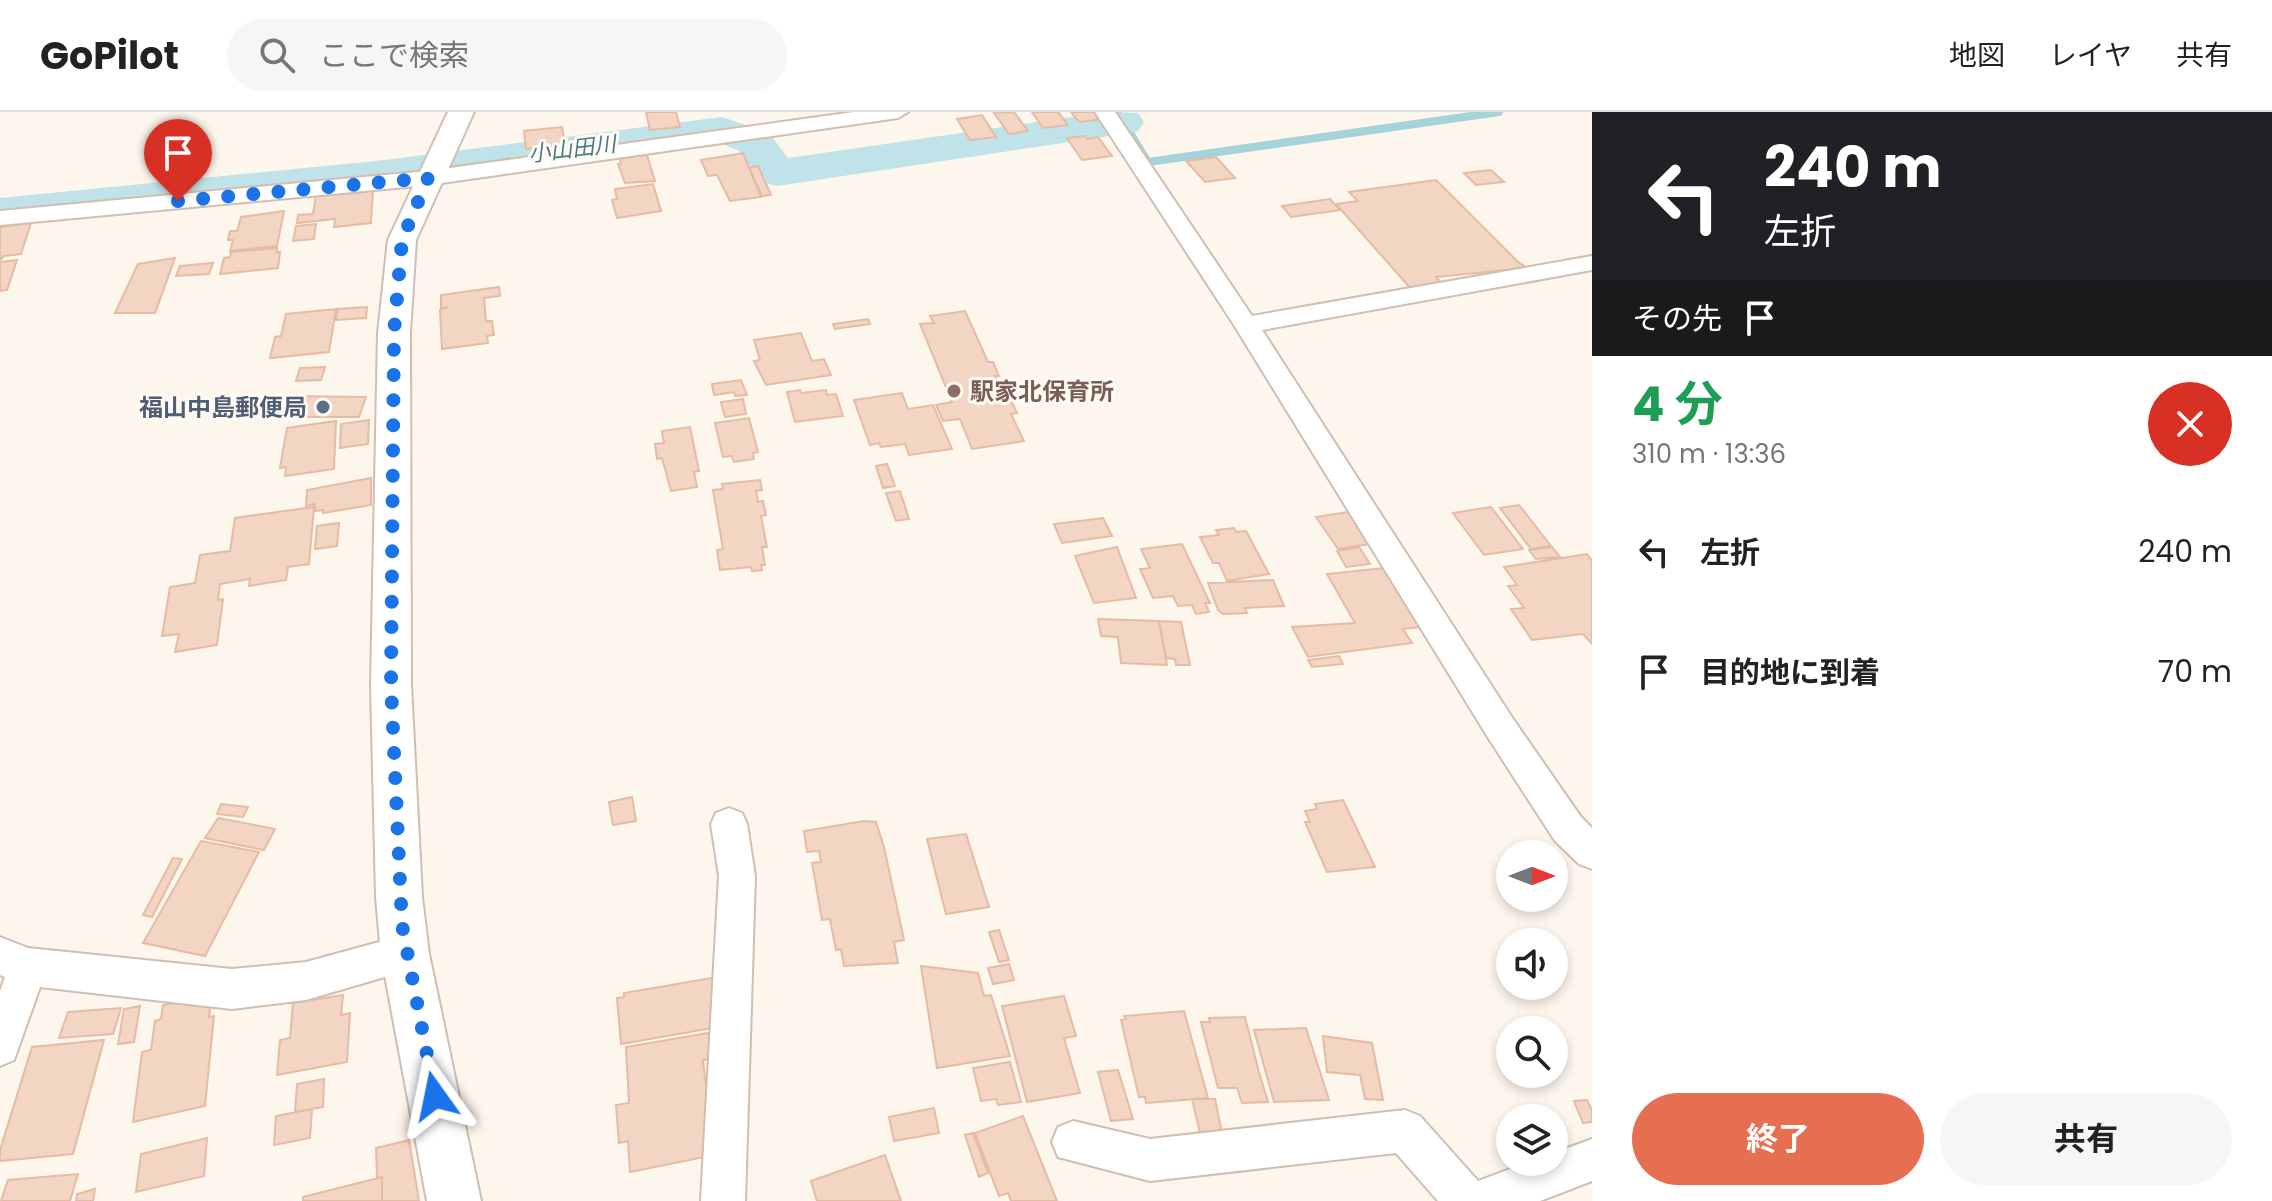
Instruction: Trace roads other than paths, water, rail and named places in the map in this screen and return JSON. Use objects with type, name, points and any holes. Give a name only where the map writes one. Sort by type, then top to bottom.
[{"type":"street","points":[[454,1201],[405,954],[399,897],[391,685],[394,333],[402,240],[461,112]]},
{"type":"street","points":[[0,218],[428,178],[692,134],[898,112]]},
{"type":"street","points":[[1105,112],[1246,325],[1501,729],[1568,829],[1592,852]]},
{"type":"street","points":[[1246,325],[1592,263]]},
{"type":"street","points":[[723,1201],[737,876],[729,824]]},
{"type":"street","points":[[0,1046],[14,961],[232,989],[306,981],[405,954]]},
{"type":"street","points":[[1073,1142],[1150,1160],[1405,1131],[1467,1201]]},
{"type":"street","points":[[1482,1201],[1592,1160]]},
{"type":"waterway","points":[[1117,112],[1146,159]]},
{"type":"waterway","points":[[1148,162],[1499,112]]},
{"type":"waterway","name":"小山田川","points":[[0,212],[385,173],[722,129],[754,142],[777,173],[1123,122]]},
{"type":"place","name":"駅家北保育所","points":[[954,391]]},
{"type":"place","name":"福山中島郵便局","points":[[323,407]]}]
